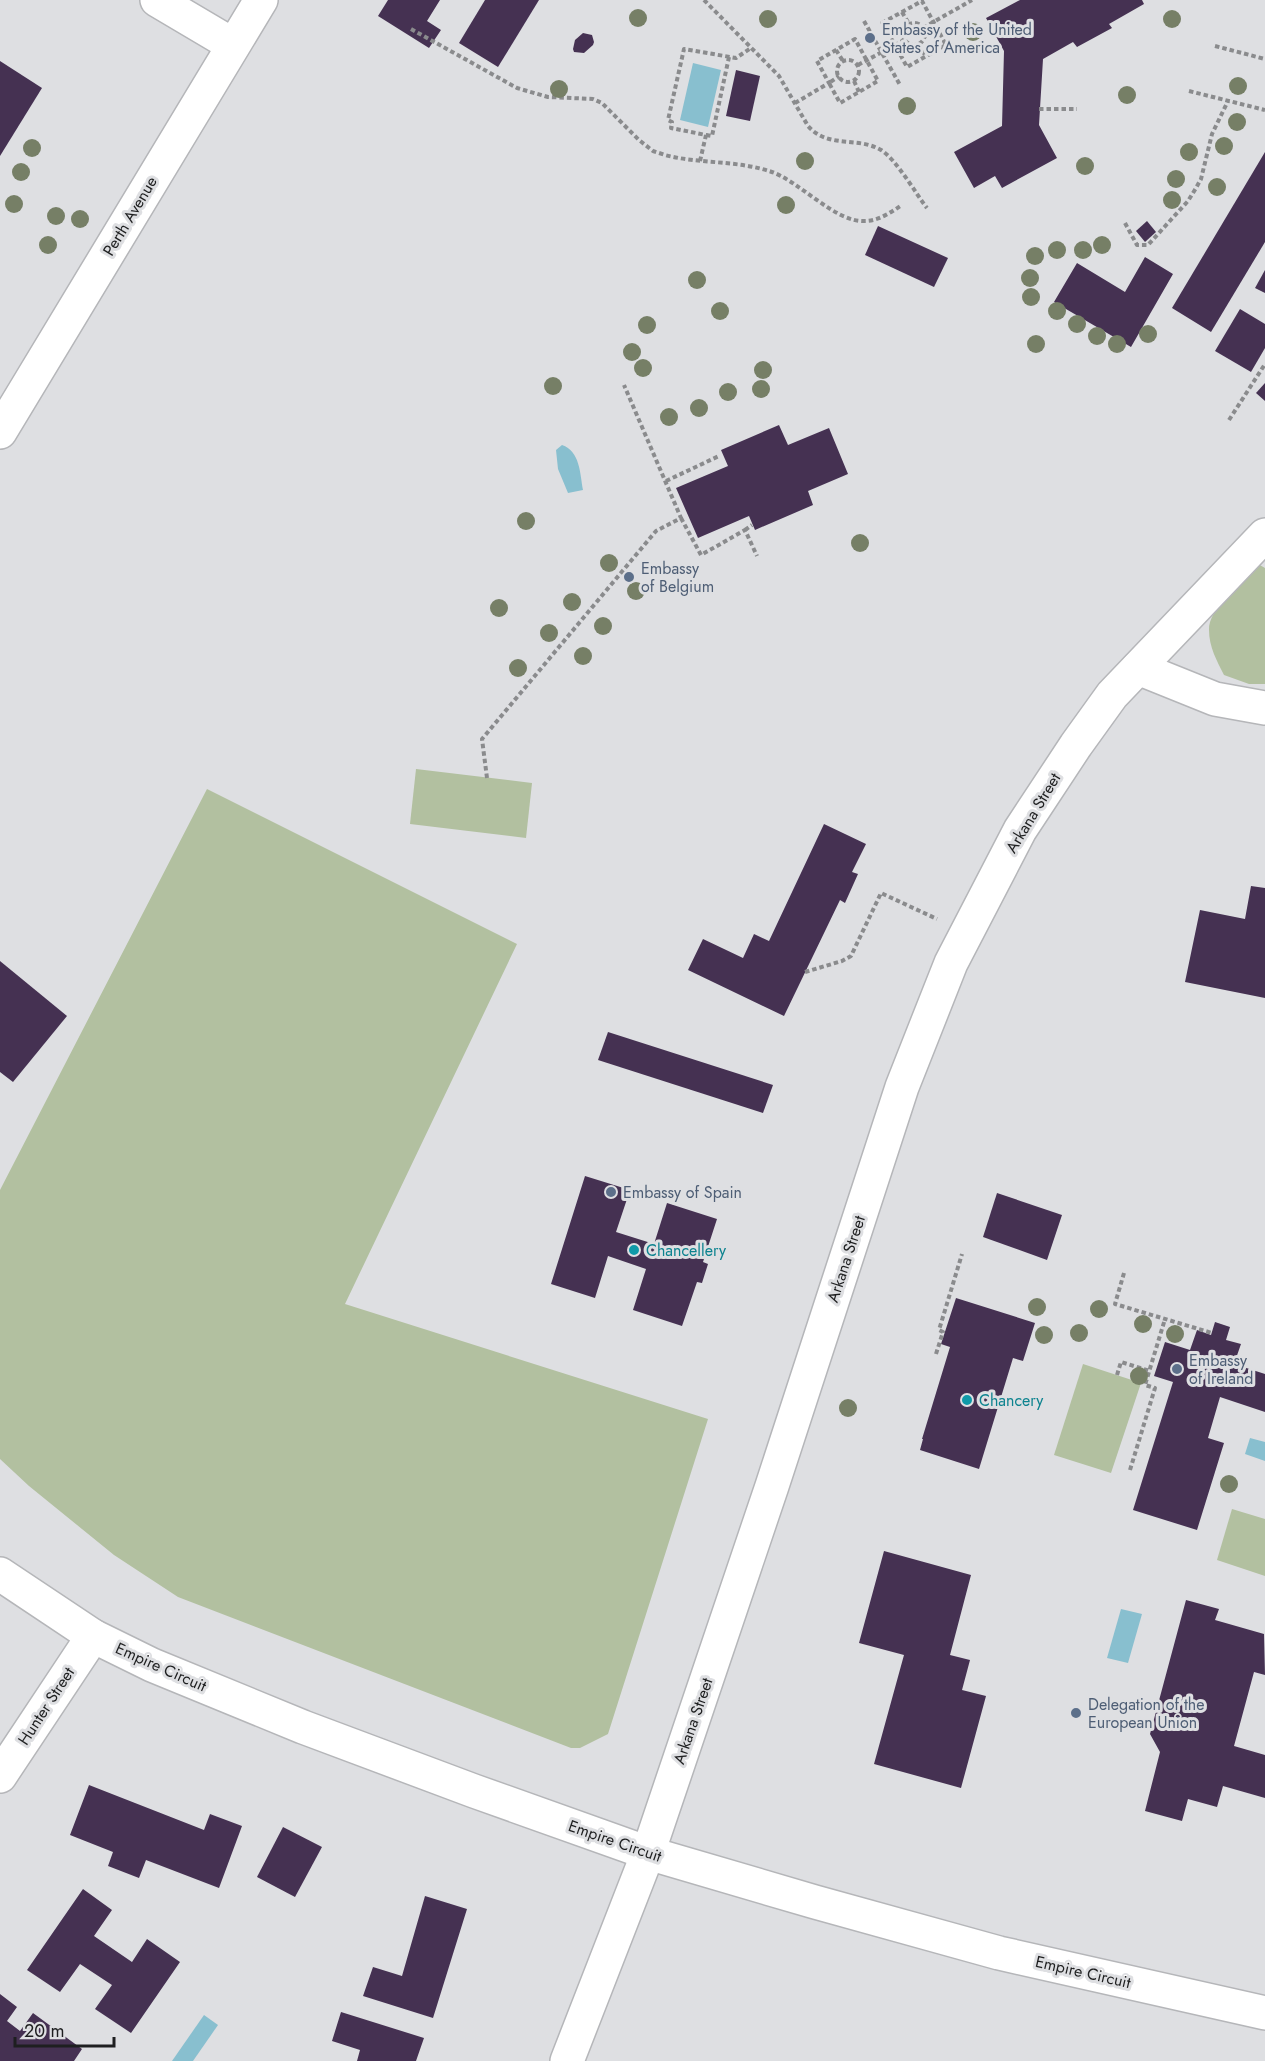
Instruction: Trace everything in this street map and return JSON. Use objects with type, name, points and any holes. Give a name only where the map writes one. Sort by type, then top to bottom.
[{"type":"street","points":[[157,0],[233,45]]},
{"type":"street","name":"Perth Avenue","points":[[0,432],[261,0]]},
{"type":"street","name":"Arkana Street","points":[[567,2061],[648,1853],[769,1497],[902,1087],[951,963],[1020,830],[1076,744],[1112,696],[1265,536]]},
{"type":"street","points":[[1138,668],[1215,699],[1265,708]]},
{"type":"street","name":"Empire Circuit","points":[[0,1575],[93,1636],[152,1665],[303,1727],[648,1853],[999,1953],[1265,2013]]},
{"type":"street","name":"Hunter Street","points":[[0,1776],[93,1636]]},
{"type":"path","points":[[704,0],[779,76],[808,126],[818,136],[881,150],[890,158],[927,208]]},
{"type":"path","points":[[923,28],[972,0]]},
{"type":"path","points":[[922,1],[946,45],[907,67],[882,23],[902,12],[922,1]]},
{"type":"path","points":[[902,12],[909,24]]},
{"type":"path","points":[[864,21],[900,85]]},
{"type":"path","points":[[918,23],[923,28],[924,38],[919,44],[912,45],[904,40],[903,31],[909,24],[918,23]]},
{"type":"path","points":[[411,29],[518,88],[548,97],[598,101],[653,151],[675,158],[769,171],[794,183],[838,213],[864,222],[879,219],[902,204]]},
{"type":"path","points":[[855,39],[878,81],[840,103],[816,61],[836,50],[855,39]]},
{"type":"path","points":[[858,65],[904,40]]},
{"type":"path","points":[[919,44],[926,57]]},
{"type":"path","points":[[1215,46],[1265,59]]},
{"type":"path","points":[[729,57],[712,136],[671,128],[672,122],[668,120],[684,49],[736,58],[751,48]]},
{"type":"path","points":[[836,50],[843,61]]},
{"type":"path","points":[[843,61],[853,61],[858,65],[860,74],[854,81],[845,82],[838,76],[837,68],[843,61]]},
{"type":"path","points":[[795,104],[838,76]]},
{"type":"path","points":[[854,81],[860,92]]},
{"type":"path","points":[[1189,91],[1265,110]]},
{"type":"path","points":[[1125,224],[1137,244],[1148,245],[1188,201],[1201,179],[1212,134],[1228,101]]},
{"type":"path","points":[[1039,109],[1077,109]]},
{"type":"path","points":[[700,161],[706,135]]},
{"type":"path","points":[[1228,420],[1265,364]]},
{"type":"path","points":[[624,385],[681,518],[701,555],[752,525]]},
{"type":"path","points":[[666,481],[719,456]]},
{"type":"path","points":[[487,778],[482,739],[656,531],[681,518]]},
{"type":"path","points":[[745,530],[757,556]]},
{"type":"path","points":[[805,972],[851,956],[882,893],[938,920]]},
{"type":"path","points":[[936,1354],[943,1332],[939,1330],[962,1254]]},
{"type":"path","points":[[1124,1273],[1115,1304],[1212,1333]]},
{"type":"path","points":[[1130,1470],[1155,1388],[1145,1385],[1166,1318]]},
{"type":"path","points":[[1117,1375],[1121,1362],[1150,1371]]},
{"type":"green space","points":[[1258,564],[1265,568],[1265,684],[1249,684],[1224,675],[1212,648],[1209,630],[1210,622],[1220,604]]},
{"type":"green space","points":[[416,769],[532,783],[526,838],[410,824]]},
{"type":"green space","points":[[207,789],[517,944],[345,1304],[708,1419],[608,1734],[580,1748],[571,1748],[178,1597],[114,1555],[29,1486],[0,1459],[0,1190]]},
{"type":"green space","points":[[1083,1364],[1141,1383],[1111,1473],[1054,1455]]},
{"type":"green space","points":[[1232,1509],[1265,1519],[1265,1576],[1217,1560]]},
{"type":"water","points":[[693,63],[721,70],[708,127],[680,120]]},
{"type":"water","points":[[562,445],[576,457],[583,490],[568,493],[558,469],[556,450]]},
{"type":"water","points":[[1250,1438],[1265,1442],[1265,1461],[1245,1454]]},
{"type":"water","points":[[1121,1609],[1142,1614],[1128,1663],[1107,1658]]},
{"type":"water","points":[[204,2015],[218,2025],[193,2061],[172,2061]]},
{"type":"building","points":[[388,0],[440,0],[427,21],[441,30],[429,48],[378,16]]},
{"type":"building","points":[[485,0],[539,0],[498,67],[459,43]]},
{"type":"building","points":[[1020,0],[1142,0],[1144,4],[1109,24],[1112,28],[1077,47],[1073,42],[1043,59],[1039,125],[1057,158],[1002,188],[995,176],[974,188],[954,152],[1002,126],[1004,51],[986,18]]},
{"type":"building","points":[[583,33],[592,35],[593,45],[584,53],[574,52],[575,40]]},
{"type":"building","points":[[0,61],[42,88],[0,156]]},
{"type":"building","points":[[736,70],[760,76],[750,121],[726,116]]},
{"type":"building","points":[[1265,152],[1265,242],[1211,332],[1172,308]]},
{"type":"building","points":[[1147,221],[1156,232],[1145,242],[1136,231]]},
{"type":"building","points":[[878,226],[948,258],[934,287],[865,255]]},
{"type":"building","points":[[1145,257],[1173,274],[1131,347],[1054,302],[1077,263],[1125,292]]},
{"type":"building","points":[[1265,270],[1265,293],[1255,288]]},
{"type":"building","points":[[1240,309],[1265,324],[1265,348],[1251,372],[1215,351]]},
{"type":"building","points":[[1265,383],[1265,401],[1256,393]]},
{"type":"building","points":[[779,425],[788,445],[829,428],[848,474],[808,491],[813,505],[755,530],[749,516],[698,538],[676,488],[728,466],[721,450]]},
{"type":"building","points":[[824,824],[866,844],[852,872],[858,874],[845,903],[840,900],[784,1016],[688,970],[703,939],[743,958],[754,934],[769,941]]},
{"type":"building","points":[[1251,886],[1265,888],[1265,998],[1185,982],[1200,910],[1245,919]]},
{"type":"building","points":[[0,961],[67,1016],[13,1082],[0,1072]]},
{"type":"building","points":[[608,1032],[773,1085],[763,1113],[598,1060]]},
{"type":"building","name":"Chancellery","points":[[585,1176],[630,1190],[616,1232],[654,1244],[667,1203],[717,1219],[703,1262],[708,1264],[702,1283],[697,1282],[682,1326],[633,1310],[646,1269],[608,1256],[595,1298],[551,1284]]},
{"type":"building","points":[[997,1193],[1062,1215],[1047,1260],[983,1237]]},
{"type":"building","name":"Chancery","points":[[956,1298],[1035,1323],[1023,1361],[1013,1358],[979,1469],[920,1450],[950,1347],[941,1344]]},
{"type":"building","points":[[1215,1322],[1230,1327],[1226,1340],[1241,1344],[1234,1364],[1265,1374],[1265,1412],[1220,1397],[1208,1438],[1224,1443],[1197,1530],[1133,1510],[1173,1382],[1154,1376],[1165,1342],[1190,1350],[1197,1330],[1211,1335]]},
{"type":"building","points":[[884,1551],[971,1575],[950,1655],[970,1660],[962,1690],[986,1696],[961,1788],[874,1764],[904,1655],[859,1643]]},
{"type":"building","points":[[1186,1600],[1219,1609],[1215,1620],[1264,1634],[1265,1675],[1254,1672],[1234,1746],[1265,1755],[1265,1798],[1223,1786],[1217,1807],[1188,1799],[1182,1821],[1145,1811],[1160,1752],[1150,1734]]},
{"type":"building","points":[[89,1785],[204,1830],[210,1814],[242,1826],[219,1888],[146,1860],[139,1878],[108,1866],[113,1852],[70,1835]]},
{"type":"building","points":[[283,1827],[322,1847],[295,1897],[257,1877]]},
{"type":"building","points":[[83,1889],[112,1910],[94,1936],[132,1962],[147,1939],[180,1962],[131,2033],[95,2009],[112,1985],[80,1964],[60,1992],[27,1970]]},
{"type":"building","points":[[425,1896],[467,1909],[433,2018],[363,1996],[373,1967],[402,1976]]},
{"type":"building","points":[[0,1994],[17,2007],[7,2021],[20,2031],[33,2013],[82,2049],[74,2061],[0,2061]]},
{"type":"building","points":[[341,2012],[424,2038],[416,2061],[357,2061],[360,2050],[332,2041]]},
{"type":"place","name":"Embassy of the United States of America","points":[[870,38]]},
{"type":"place","name":"Embassy of Belgium","points":[[629,577]]},
{"type":"place","name":"Embassy of Spain","points":[[611,1192]]},
{"type":"place","name":"Chancellery","points":[[634,1250]]},
{"type":"place","name":"Embassy of Ireland","points":[[1177,1369]]},
{"type":"place","name":"Chancery","points":[[967,1400]]},
{"type":"place","name":"Delegation of the European Union","points":[[1076,1713]]}]
